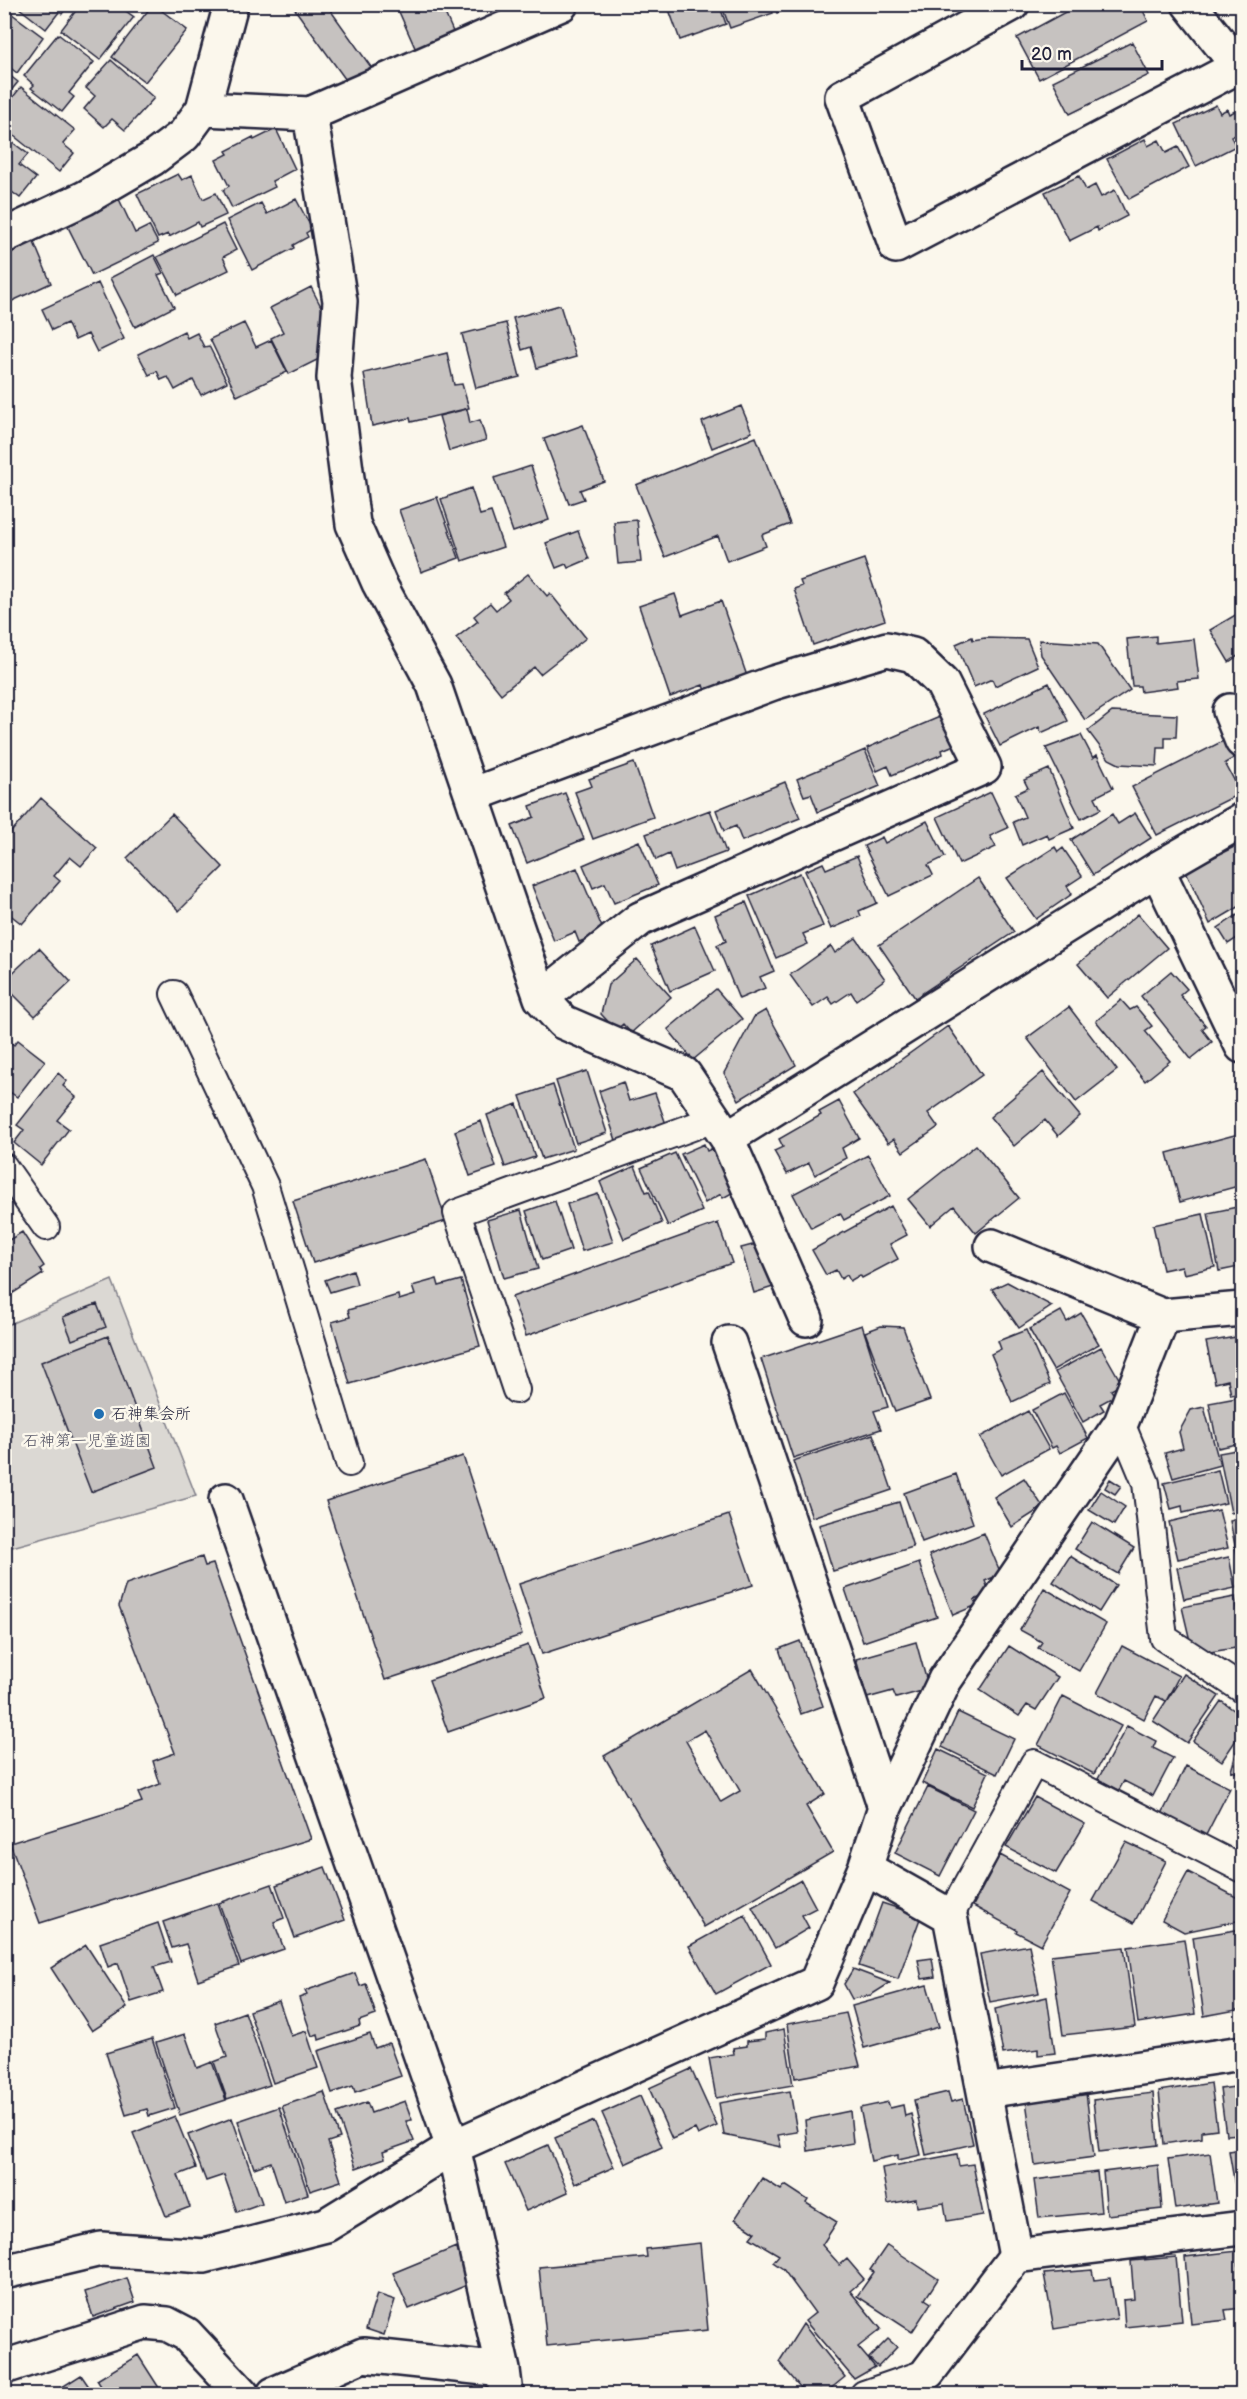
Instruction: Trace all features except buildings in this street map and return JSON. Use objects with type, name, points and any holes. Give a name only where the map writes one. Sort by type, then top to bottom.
[{"type":"street","points":[[203,109],[310,114],[561,4]]},
{"type":"street","points":[[1012,4],[842,98],[896,246],[1240,69],[1189,4]]},
{"type":"street","points":[[4,236],[85,198],[152,159],[184,135],[203,109],[221,10]]},
{"type":"street","points":[[310,114],[340,301],[334,378],[353,524],[379,584],[434,685],[541,998],[563,1022],[684,1074],[720,1128],[806,1319]]},
{"type":"street","points":[[472,795],[772,683],[887,649],[913,655],[942,683],[984,767],[640,919],[541,998]]},
{"type":"street","points":[[1230,711],[1242,741]]},
{"type":"street","points":[[720,1128],[1157,868],[1242,820]]},
{"type":"street","points":[[1157,868],[1242,1046]]},
{"type":"street","points":[[992,1246],[1162,1316],[1242,1309]]},
{"type":"street","points":[[4,2272],[101,2249],[204,2256],[326,2224],[453,2147],[816,1983],[865,1868],[885,1807],[945,1680],[1121,1423],[1162,1316]]},
{"type":"street","points":[[729,1343],[885,1807]]},
{"type":"street","points":[[226,1500],[453,2147],[505,2382],[363,2355],[274,2394]]},
{"type":"street","points":[[865,1868],[950,1916],[1016,2256]]},
{"type":"street","points":[[985,2091],[1242,2053]]},
{"type":"street","points":[[928,2372],[1016,2256],[1242,2228]]},
{"type":"street","points":[[4,2367],[145,2322],[167,2324],[186,2334],[242,2394]]},
{"type":"lane","points":[[174,994],[265,1186],[349,1463]]},
{"type":"lane","points":[[516,1390],[457,1213],[720,1128]]},
{"type":"lane","points":[[4,1167],[46,1227]]},
{"type":"lane","points":[[1121,1423],[1146,1483],[1164,1638],[1242,1689]]},
{"type":"lane","points":[[950,1916],[1034,1763],[1242,1869]]},
{"type":"lane","points":[[864,2394],[928,2372]]},
{"type":"green space","name":"石神第一児童遊園","points":[[112,1280],[196,1496],[5,1549],[5,1326]]},
{"type":"place","name":"石神集会所","points":[[99,1414]]}]
